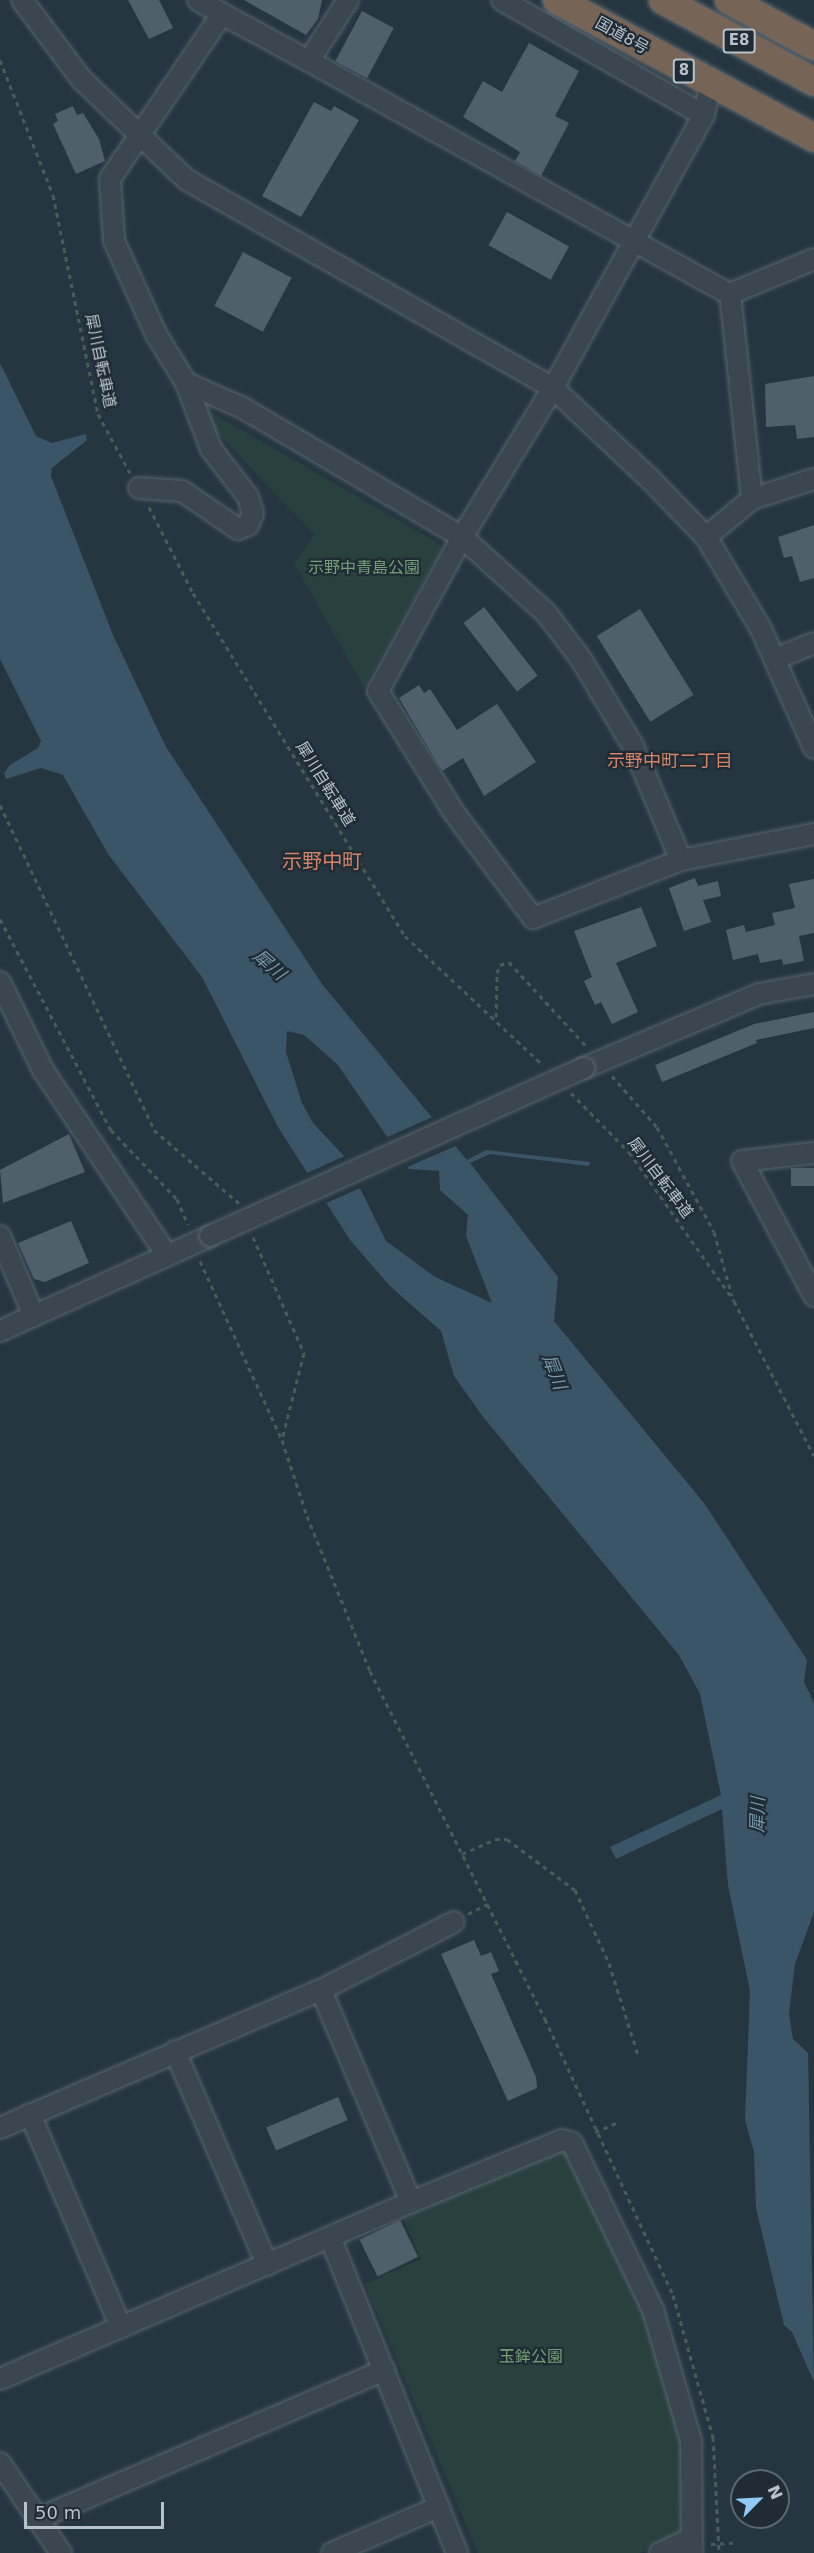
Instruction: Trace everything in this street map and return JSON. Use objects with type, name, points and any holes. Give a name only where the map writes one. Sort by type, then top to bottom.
[{"type":"highway","name":"国道8号","points":[[557,0],[710,86],[814,138]]},
{"type":"highway","name":"E8","points":[[663,0],[814,82]]},
{"type":"highway","name":"E8","points":[[729,0],[814,46]]},
{"type":"street","points":[[22,0],[82,80],[187,180],[553,388],[706,537],[775,659],[814,748]]},
{"type":"street","points":[[198,0],[632,243],[730,294]]},
{"type":"street","points":[[309,61],[348,0]]},
{"type":"street","points":[[502,0],[704,115]]},
{"type":"street","points":[[139,488],[182,491],[238,529],[248,525],[253,514],[248,497],[212,449],[186,383],[156,334],[114,241],[110,179],[138,134],[222,14]]},
{"type":"street","points":[[710,86],[704,115],[553,388],[462,537],[378,691],[455,814],[533,918],[681,860],[814,834]]},
{"type":"street","points":[[730,294],[814,259]]},
{"type":"street","points":[[730,294],[752,499]]},
{"type":"street","points":[[186,383],[243,408],[462,537],[546,613],[581,659],[633,746],[681,860]]},
{"type":"street","points":[[706,537],[752,499],[814,480]]},
{"type":"street","points":[[775,659],[814,643]]},
{"type":"street","points":[[0,982],[43,1070],[166,1255]]},
{"type":"street","points":[[0,1331],[166,1255],[191,1237],[210,1236],[592,1065],[759,994],[814,984]]},
{"type":"street","points":[[814,1153],[742,1161],[814,1296]]},
{"type":"street","points":[[0,1236],[34,1316]]},
{"type":"street","points":[[0,2128],[175,2050],[321,1990],[454,1922]]},
{"type":"street","points":[[321,1990],[411,2202]]},
{"type":"street","points":[[175,2050],[267,2265]]},
{"type":"street","points":[[30,2114],[121,2327]]},
{"type":"street","points":[[0,2379],[411,2202],[562,2140],[572,2143],[653,2310],[691,2441],[692,2546],[660,2553]]},
{"type":"street","points":[[330,2237],[457,2553]]},
{"type":"street","points":[[37,2519],[384,2370]]},
{"type":"street","points":[[0,2463],[61,2553]]},
{"type":"street","points":[[332,2553],[439,2507]]},
{"type":"path","name":"犀川自転車道","points":[[0,60],[53,195],[99,414],[193,593],[405,936],[495,1017],[551,1073]]},
{"type":"path","points":[[0,805],[154,1130],[236,1196],[240,1206]]},
{"type":"path","points":[[0,919],[111,1130],[177,1199],[191,1237],[218,1292],[282,1440],[307,1516],[370,1671],[462,1854],[673,2295],[689,2340],[713,2437],[719,2553]]},
{"type":"path","points":[[495,1017],[497,973],[500,965],[509,962],[592,1065],[657,1127],[714,1232],[734,1301]]},
{"type":"path","name":"犀川自転車道","points":[[567,1089],[629,1152],[734,1301],[814,1456]]},
{"type":"path","points":[[249,1227],[304,1353],[282,1440]]},
{"type":"path","points":[[462,1854],[495,1839],[507,1839],[575,1890],[609,1963],[638,2055]]},
{"type":"path","points":[[595,2133],[618,2122]]},
{"type":"path","points":[[718,2544],[733,2543]]},
{"type":"green space","name":"示野中青島公園","points":[[181,395],[443,546],[364,687],[294,563],[315,535]]},
{"type":"green space","name":"玉鉾公園","points":[[561,2150],[572,2154],[648,2313],[686,2439],[686,2533],[640,2553],[478,2553],[365,2284],[421,2259],[403,2217]]},
{"type":"water","name":"犀川","points":[[0,363],[36,436],[52,443],[86,434],[87,440],[52,468],[51,476],[113,635],[166,747],[322,984],[467,1160],[486,1150],[590,1162],[589,1166],[490,1154],[470,1163],[558,1277],[554,1321],[704,1503],[807,1660],[804,1682],[814,1703],[814,1912],[795,1964],[789,2014],[793,2039],[808,2053],[814,2382],[792,2332],[784,2325],[756,2208],[754,2152],[745,2120],[750,1991],[728,1885],[722,1809],[616,1859],[610,1847],[721,1795],[700,1694],[679,1655],[484,1418],[454,1376],[441,1331],[390,1286],[350,1240],[278,1127],[202,977],[108,854],[63,775],[41,768],[6,779],[4,773],[10,765],[38,748],[41,741],[0,659]],"holes":[[[287,1031],[304,1035],[338,1065],[409,1169],[439,1171],[440,1190],[468,1215],[466,1236],[492,1303],[435,1277],[386,1241],[344,1156],[313,1123],[302,1103],[286,1052]]]},
{"type":"pier","points":[[437,1115],[460,1144],[405,1168],[383,1139]]},
{"type":"pier","points":[[347,1155],[365,1186],[324,1204],[305,1174]]},
{"type":"building","points":[[128,0],[159,0],[173,28],[149,39]]},
{"type":"building","points":[[244,0],[322,0],[318,19],[306,35]]},
{"type":"building","points":[[362,11],[394,28],[367,78],[335,61]]},
{"type":"building","points":[[529,43],[579,71],[555,116],[569,123],[541,176],[515,161],[520,152],[463,117],[483,81],[502,92]]},
{"type":"building","points":[[314,102],[331,111],[334,106],[359,120],[301,217],[262,196]]},
{"type":"building","points":[[73,106],[77,115],[83,113],[99,139],[105,161],[76,174],[53,124],[58,121],[55,114]]},
{"type":"building","points":[[507,212],[569,246],[551,280],[489,245]]},
{"type":"building","points":[[243,252],[292,278],[263,332],[214,306]]},
{"type":"building","points":[[814,376],[814,437],[797,439],[795,425],[766,427],[765,384]]},
{"type":"building","points":[[814,525],[814,578],[800,582],[792,556],[784,558],[778,537]]},
{"type":"building","points":[[484,607],[538,676],[517,692],[464,623]]},
{"type":"building","points":[[640,609],[694,695],[650,722],[597,636]]},
{"type":"building","points":[[419,685],[424,693],[430,689],[457,730],[497,704],[536,762],[484,796],[463,758],[442,771],[399,698]]},
{"type":"building","points":[[695,878],[698,886],[718,881],[721,896],[703,900],[711,922],[684,931],[669,888]]},
{"type":"building","points":[[814,879],[814,933],[799,936],[804,961],[783,965],[782,959],[760,963],[758,954],[733,960],[726,930],[744,925],[746,932],[775,925],[772,913],[795,908],[789,884]]},
{"type":"building","points":[[641,907],[657,946],[616,963],[638,1012],[612,1024],[601,1002],[595,1005],[584,981],[592,977],[574,931]]},
{"type":"building","points":[[814,1012],[814,1028],[756,1040],[757,1043],[662,1082],[655,1065],[754,1024]]},
{"type":"building","points":[[69,1134],[85,1172],[3,1203],[0,1170]]},
{"type":"building","points":[[791,1168],[814,1168],[814,1186],[791,1186]]},
{"type":"building","points":[[71,1221],[89,1263],[45,1282],[34,1279],[18,1243]]},
{"type":"building","points":[[474,1940],[481,1956],[491,1952],[499,1971],[491,1974],[536,2077],[537,2088],[508,2101],[441,1954]]},
{"type":"building","points":[[338,2097],[348,2120],[276,2150],[266,2127]]},
{"type":"building","points":[[400,2220],[418,2257],[378,2277],[360,2240]]},
{"type":"district","name":"示野中町二丁目","points":[[670,761]]},
{"type":"district","name":"示野中町","points":[[322,861]]}]
